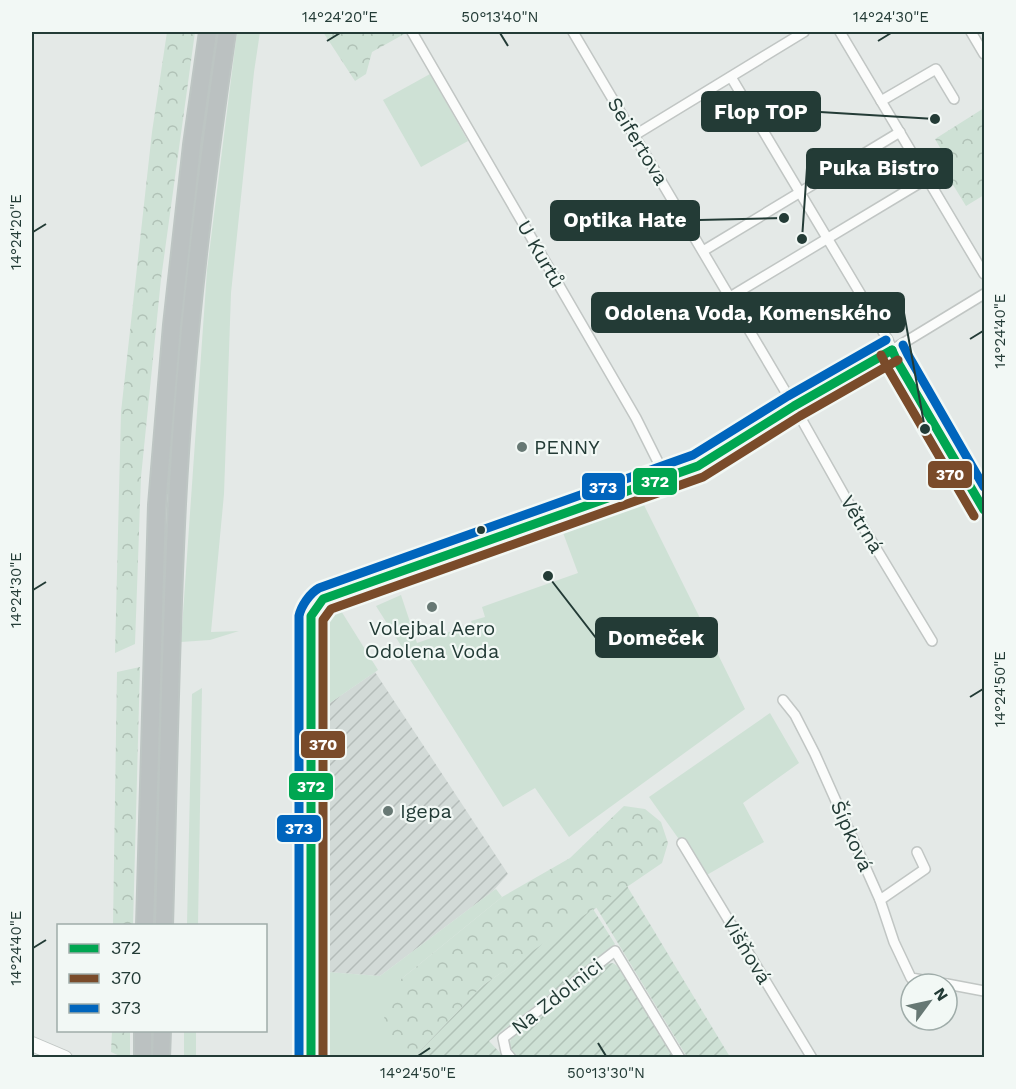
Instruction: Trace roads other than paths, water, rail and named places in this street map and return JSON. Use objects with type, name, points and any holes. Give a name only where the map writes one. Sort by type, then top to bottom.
[{"type":"highway","points":[[145,924],[157,505],[172,325],[192,145],[208,32]]},
{"type":"highway","points":[[164,924],[177,504],[190,326],[210,148],[227,32]]},
{"type":"highway","points":[[142,1058],[143,1032]]},
{"type":"highway","points":[[162,1032],[162,1058]]},
{"type":"street","name":"U Kurtů","points":[[411,32],[636,418],[659,464],[663,479]]},
{"type":"street","name":"Seifertova","points":[[573,32],[794,406]]},
{"type":"street","points":[[635,135],[804,32]]},
{"type":"street","points":[[840,32],[984,274]]},
{"type":"street","points":[[971,32],[984,54]]},
{"type":"street","points":[[881,101],[936,69],[954,99]]},
{"type":"street","points":[[731,77],[984,510]]},
{"type":"street","points":[[703,251],[900,132]]},
{"type":"street","points":[[730,297],[928,178]]},
{"type":"street","points":[[311,1058],[311,616],[323,599],[698,466],[794,406],[984,294]]},
{"type":"street","name":"Větrná","points":[[794,406],[848,502],[932,641]]},
{"type":"street","name":"Šípková","points":[[783,700],[795,715],[815,754],[880,900],[894,942],[908,972]]},
{"type":"street","name":"Višňová","points":[[682,843],[812,1058]]},
{"type":"street","points":[[880,900],[924,869],[917,852]]},
{"type":"street","name":"Na Zdolnici","points":[[511,1058],[506,1052],[503,1038],[615,951],[680,1058]]},
{"type":"street","points":[[959,986],[984,991]]},
{"type":"street","points":[[32,1044],[65,1058]]},
{"type":"place","name":"Flop TOP","points":[[935,119]]},
{"type":"place","name":"Optika Hate","points":[[784,218]]},
{"type":"place","name":"Puka Bistro","points":[[802,239]]},
{"type":"place","name":"Odolena Voda, Komenského","points":[[925,429]]},
{"type":"place","name":"PENNY","points":[[522,447]]},
{"type":"place","name":"Domeček","points":[[548,576]]},
{"type":"place","name":"Volejbal Aero Odolena Voda","points":[[432,607]]},
{"type":"place","name":"Igepa","points":[[388,811]]}]
